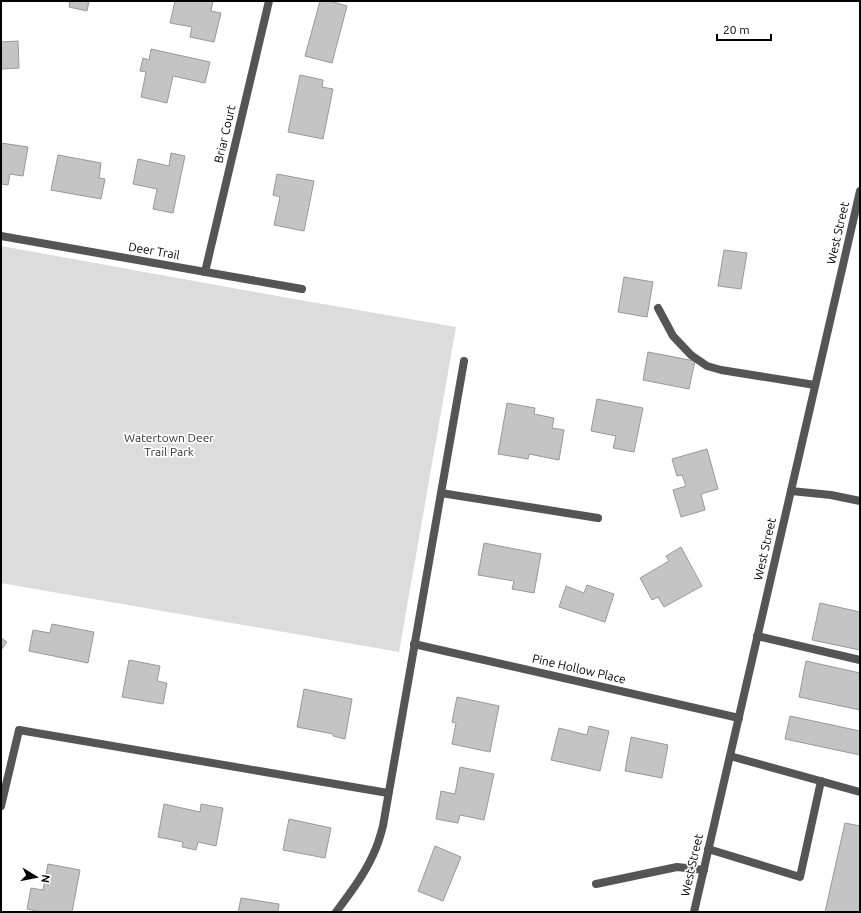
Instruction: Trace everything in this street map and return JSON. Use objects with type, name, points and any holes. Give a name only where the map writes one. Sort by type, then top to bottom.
[{"type":"street","name":"Briar Court","points":[[205,272],[269,1]]},
{"type":"street","name":"West Street","points":[[694,912],[860,191]]},
{"type":"street","name":"Deer Trail","points":[[1,236],[302,289]]},
{"type":"street","points":[[658,308],[673,336],[691,355],[707,366],[721,370],[815,385]]},
{"type":"street","points":[[336,912],[366,869],[376,848],[383,826],[464,361]]},
{"type":"street","points":[[791,491],[831,495],[860,501]]},
{"type":"street","points":[[441,493],[598,518]]},
{"type":"street","points":[[757,636],[860,660]]},
{"type":"street","name":"Pine Hollow Place","points":[[414,644],[738,718]]},
{"type":"street","points":[[1,806],[19,730],[388,793]]},
{"type":"street","points":[[730,756],[860,792]]},
{"type":"street","points":[[708,849],[800,877],[821,781]]},
{"type":"street","points":[[596,884],[677,867],[704,870]]},
{"type":"green space","name":"Watertown Deer Trail Park","points":[[1,246],[456,327],[399,652],[1,583]]},
{"type":"building","points":[[63,1],[89,1],[87,11],[69,7],[70,2]]},
{"type":"building","points":[[175,1],[213,1],[211,11],[221,13],[214,42],[190,37],[192,27],[170,23]]},
{"type":"building","points":[[320,1],[330,1],[347,6],[332,63],[305,56]]},
{"type":"building","points":[[18,41],[19,68],[1,69],[1,42]]},
{"type":"building","points":[[151,49],[210,62],[205,83],[173,76],[167,103],[141,97],[146,72],[140,71],[143,58],[149,60]]},
{"type":"building","points":[[300,75],[323,80],[322,87],[333,89],[323,139],[288,132]]},
{"type":"building","points":[[1,143],[28,147],[23,176],[10,174],[8,185],[1,184]]},
{"type":"building","points":[[171,153],[185,156],[173,213],[153,209],[157,189],[133,184],[138,159],[169,166]]},
{"type":"building","points":[[58,155],[101,163],[99,178],[105,179],[101,199],[51,190]]},
{"type":"building","points":[[277,174],[314,181],[304,231],[274,225],[280,197],[273,195]]},
{"type":"building","points":[[724,250],[747,253],[741,289],[718,286]]},
{"type":"building","points":[[624,277],[653,282],[647,317],[618,312]]},
{"type":"building","points":[[648,352],[695,361],[689,389],[643,380]]},
{"type":"building","points":[[597,399],[643,408],[634,452],[613,448],[616,436],[591,431]]},
{"type":"building","points":[[507,403],[535,408],[534,414],[554,418],[552,428],[564,430],[559,460],[529,454],[528,459],[498,454]]},
{"type":"building","points":[[707,449],[718,489],[701,494],[705,510],[681,517],[673,490],[686,486],[682,475],[677,476],[672,459]]},
{"type":"building","points":[[484,543],[541,554],[534,593],[512,589],[514,581],[478,575]]},
{"type":"building","points":[[681,547],[702,586],[664,607],[658,597],[652,600],[640,578],[669,561],[666,556]]},
{"type":"building","points":[[587,585],[614,594],[605,622],[559,607],[566,586],[584,593]]},
{"type":"building","points":[[820,603],[860,612],[860,650],[812,640]]},
{"type":"building","points":[[52,624],[94,632],[88,663],[29,651],[33,630],[50,633]]},
{"type":"building","points":[[1,638],[7,642],[1,650]]},
{"type":"building","points":[[129,660],[160,666],[157,681],[167,683],[163,704],[122,697]]},
{"type":"building","points":[[806,661],[860,673],[860,710],[799,697]]},
{"type":"building","points":[[304,689],[352,699],[345,739],[333,736],[333,734],[297,727]]},
{"type":"building","points":[[457,697],[499,706],[490,752],[452,744],[456,723],[452,722]]},
{"type":"building","points":[[790,716],[860,731],[860,755],[785,739]]},
{"type":"building","points":[[589,726],[609,731],[600,771],[551,760],[559,728],[587,735]]},
{"type":"building","points":[[631,737],[668,745],[662,778],[625,771]]},
{"type":"building","points":[[460,767],[494,774],[484,820],[460,815],[458,823],[436,819],[441,791],[455,794]]},
{"type":"building","points":[[164,804],[200,812],[201,804],[223,808],[216,846],[198,842],[196,850],[182,847],[183,842],[158,837]]},
{"type":"building","points":[[289,819],[331,828],[325,858],[283,850]]},
{"type":"building","points":[[845,823],[860,826],[860,912],[825,912]]},
{"type":"building","points":[[435,846],[461,857],[443,901],[418,891]]},
{"type":"building","points":[[48,864],[80,870],[72,912],[41,912],[27,909],[31,888],[43,890]]},
{"type":"building","points":[[241,898],[279,904],[278,912],[238,912]]}]
